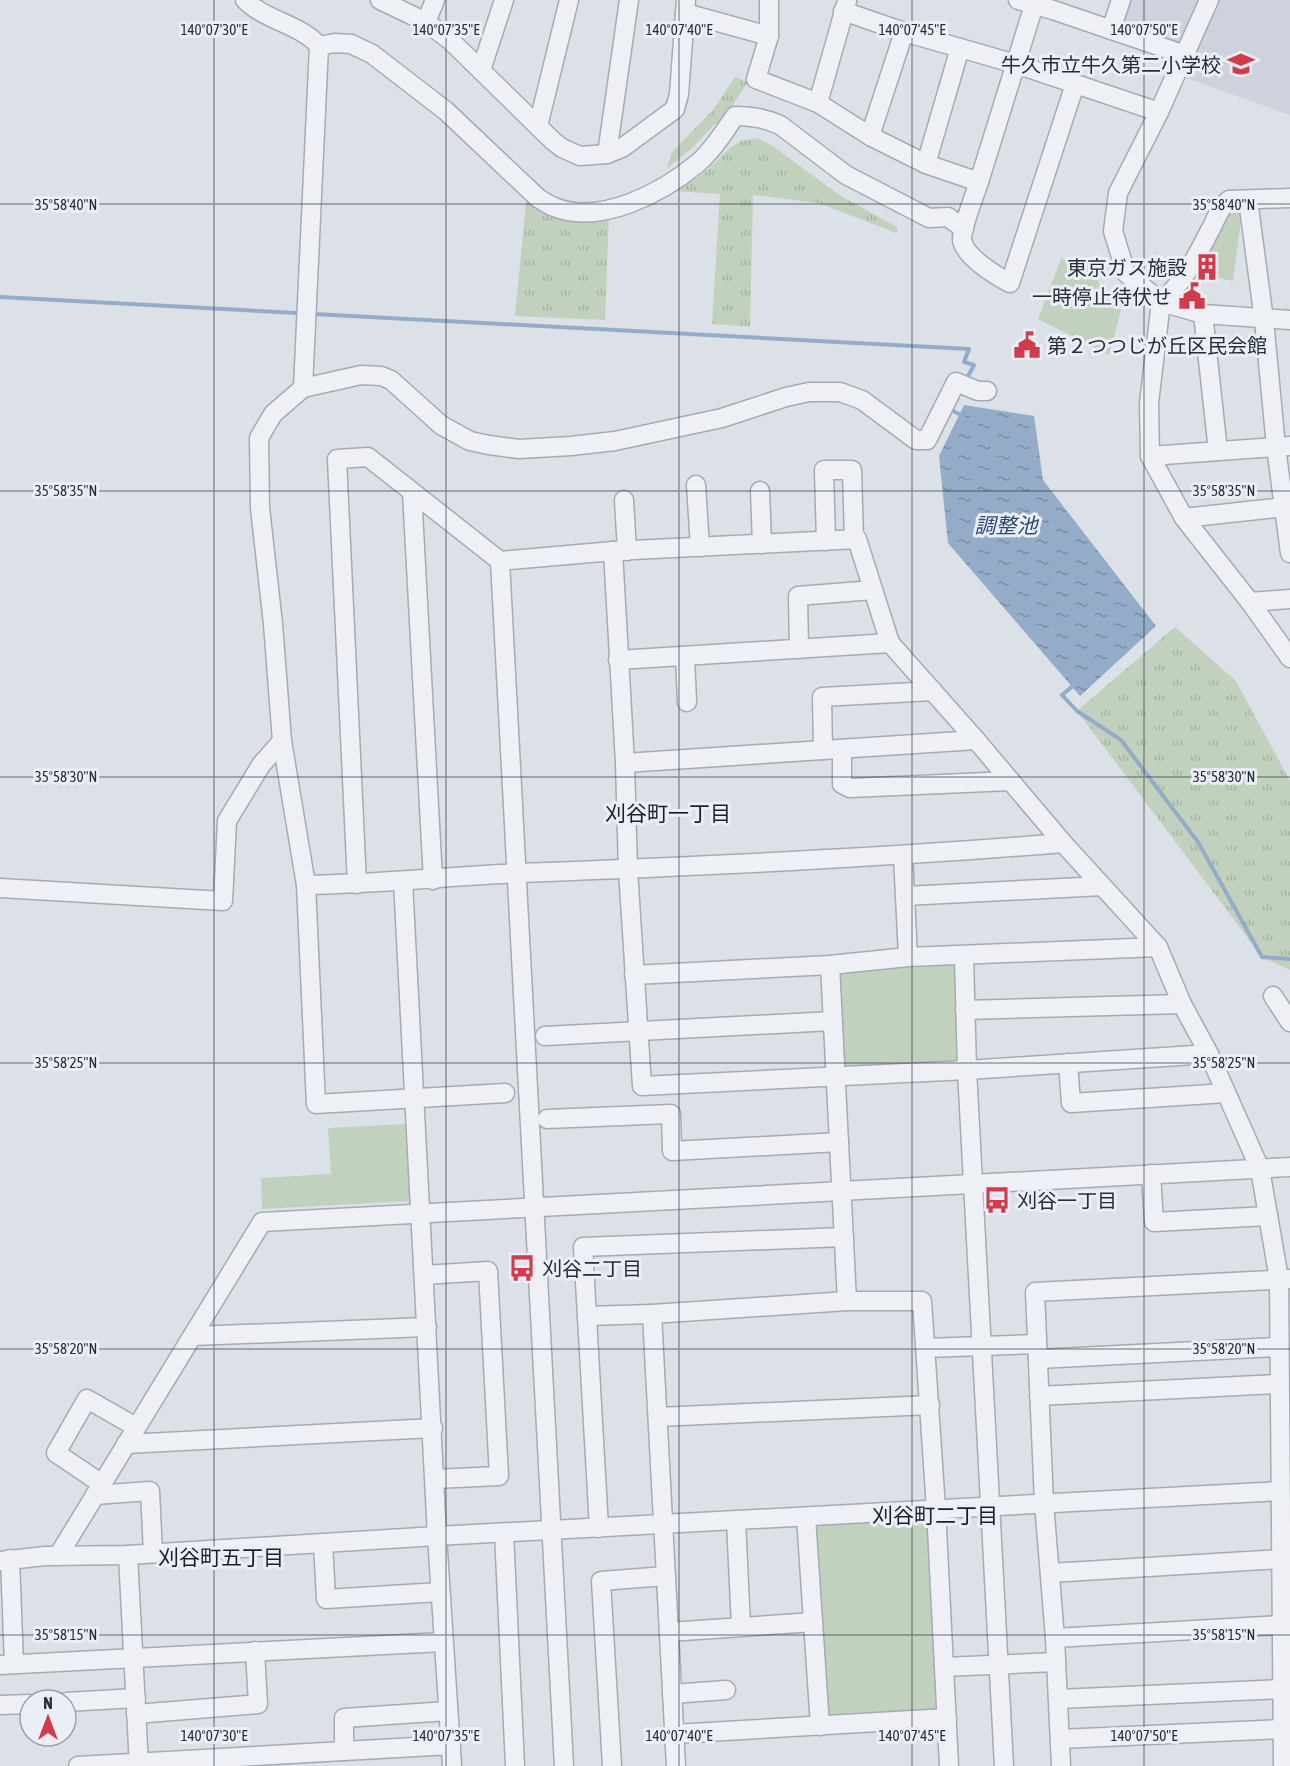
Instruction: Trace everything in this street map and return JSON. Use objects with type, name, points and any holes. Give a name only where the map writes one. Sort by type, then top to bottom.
[{"type":"street","points":[[246,0],[277,21],[312,38],[319,46],[303,388]]},
{"type":"street","points":[[380,0],[426,22],[451,40],[553,141],[568,152],[588,157],[607,154],[622,148],[675,109],[679,93],[685,6],[769,36]]},
{"type":"street","points":[[426,22],[435,0]]},
{"type":"street","points":[[481,70],[504,0]]},
{"type":"street","points":[[538,126],[569,0]]},
{"type":"street","points":[[607,154],[629,0]]},
{"type":"street","points":[[769,0],[769,36],[756,79],[818,103],[870,136],[926,164],[979,182]]},
{"type":"street","points":[[1111,30],[1122,0]]},
{"type":"street","points":[[1209,0],[1159,112],[1118,193],[1113,231],[1126,273],[1161,302],[1203,314],[1290,320]]},
{"type":"street","points":[[1075,84],[1010,283],[995,275],[965,250],[962,238],[1016,64],[1026,3],[1055,5],[1111,30],[1185,55]]},
{"type":"street","points":[[818,103],[845,6],[904,32],[1016,64],[1159,112]]},
{"type":"street","points":[[870,136],[904,32]]},
{"type":"street","points":[[319,46],[335,43],[351,44],[372,54],[446,111],[538,198],[554,207],[587,212],[608,209],[652,195],[698,163],[713,148],[735,116],[753,116],[780,125],[846,175],[897,200],[916,213],[929,218],[948,216],[964,229]]},
{"type":"street","points":[[926,164],[960,48]]},
{"type":"street","points":[[1290,198],[1229,200],[1222,205],[1187,273],[1176,289],[1161,302],[1149,403],[1150,456],[1184,518],[1250,602],[1290,658]]},
{"type":"street","points":[[1248,200],[1283,446],[1285,507],[1290,553]]},
{"type":"street","points":[[1203,314],[1218,451]]},
{"type":"street","points":[[506,1093],[316,1104],[306,885],[282,741],[273,624],[260,508],[259,438],[273,414],[303,388],[361,375],[381,376],[391,380],[441,425],[470,441],[489,446],[519,449],[615,441],[722,418],[786,397],[809,392],[840,392],[862,400],[916,440],[927,440],[956,382],[978,391],[987,391]]},
{"type":"street","points":[[1150,456],[1283,446]]},
{"type":"street","points":[[357,885],[337,459],[368,457],[500,561],[620,551],[857,539],[890,643],[1063,843],[1158,947],[1182,1004],[1209,1054],[1226,1093],[1275,1168],[1268,1216],[1284,1279],[1283,1359],[1279,1384],[1282,1766]]},
{"type":"street","points":[[825,541],[824,470],[852,470],[854,539]]},
{"type":"street","points":[[696,485],[700,547]]},
{"type":"street","points":[[760,491],[762,544]]},
{"type":"street","points":[[412,492],[433,880]]},
{"type":"street","points":[[624,500],[620,551],[618,660],[625,763],[628,870],[642,1086],[967,1070],[1209,1054]]},
{"type":"street","points":[[1184,518],[1285,507]]},
{"type":"street","points":[[500,561],[564,1766]]},
{"type":"street","points":[[799,649],[798,596],[873,590]]},
{"type":"street","points":[[1250,602],[1290,599]]},
{"type":"street","points":[[618,660],[890,643]]},
{"type":"street","points":[[685,656],[687,702]]},
{"type":"street","points":[[933,692],[822,697],[832,749],[842,784],[850,788],[1010,781]]},
{"type":"street","points":[[625,763],[976,740]]},
{"type":"street","points":[[0,888],[223,901],[227,821],[261,765],[282,741]]},
{"type":"street","points":[[306,885],[357,885],[516,874],[903,856],[1063,843]]},
{"type":"street","points":[[903,856],[908,957]]},
{"type":"street","points":[[403,881],[440,1592],[452,1766]]},
{"type":"street","points":[[905,896],[1102,885]]},
{"type":"street","points":[[634,975],[830,965],[908,957],[1158,947]]},
{"type":"street","points":[[964,956],[967,1070],[975,1184],[1004,1766]]},
{"type":"street","points":[[830,965],[847,1301]]},
{"type":"street","points":[[1273,996],[1290,1022]]},
{"type":"street","points":[[965,1010],[1182,1004]]},
{"type":"street","points":[[545,1036],[832,1021]]},
{"type":"street","points":[[1068,1063],[1071,1104],[1226,1093]]},
{"type":"street","points":[[548,1119],[671,1114],[672,1151],[839,1142]]},
{"type":"street","points":[[58,1556],[262,1222],[1275,1168]]},
{"type":"street","points":[[1150,1174],[1154,1222],[1268,1216]]},
{"type":"street","points":[[599,1528],[583,1247],[844,1237]]},
{"type":"street","points":[[424,1275],[488,1271],[489,1283],[499,1476],[435,1479]]},
{"type":"street","points":[[1061,1766],[1055,1638],[1044,1503],[1035,1292],[1284,1279]]},
{"type":"street","points":[[587,1316],[847,1301],[922,1301],[930,1404],[949,1766]]},
{"type":"street","points":[[652,1314],[676,1766]]},
{"type":"street","points":[[193,1336],[427,1327]]},
{"type":"street","points":[[926,1348],[983,1347],[1283,1359]]},
{"type":"street","points":[[1039,1396],[1279,1384]]},
{"type":"street","points":[[136,1427],[87,1399],[56,1453],[98,1490],[150,1491],[153,1553]]},
{"type":"street","points":[[658,1417],[930,1404]]},
{"type":"street","points":[[126,1444],[433,1428]]},
{"type":"street","points":[[443,1642],[7,1665],[5,1560],[1280,1491]]},
{"type":"street","points":[[806,1517],[820,1726]]},
{"type":"street","points":[[736,1521],[741,1626]]},
{"type":"street","points":[[504,1533],[515,1766]]},
{"type":"street","points":[[323,1543],[326,1599],[440,1592]]},
{"type":"street","points":[[128,1555],[139,1764]]},
{"type":"street","points":[[1050,1573],[1281,1559]]},
{"type":"street","points":[[612,1766],[601,1581],[666,1575]]},
{"type":"street","points":[[669,1632],[813,1622]]},
{"type":"street","points":[[1055,1638],[1282,1625]]},
{"type":"street","points":[[78,1703],[136,1706],[258,1704],[255,1651]]},
{"type":"street","points":[[944,1667],[1056,1662]]},
{"type":"street","points":[[1058,1699],[1282,1689]]},
{"type":"street","points":[[672,1694],[726,1690]]},
{"type":"street","points":[[0,1705],[18,1704]]},
{"type":"street","points":[[344,1751],[344,1718],[448,1711]]},
{"type":"street","points":[[674,1734],[947,1718]]},
{"type":"street","points":[[1060,1739],[1283,1729]]},
{"type":"street","points":[[78,1766],[451,1746]]},
{"type":"shaded area","name":"牛久市立牛久第二小学校","points":[[1129,0],[1290,0],[1290,115],[1186,78],[1196,50],[1120,26]]},
{"type":"green space","points":[[735,77],[748,82],[719,126],[715,124],[691,149],[666,169],[672,152],[713,110]]},
{"type":"green space","points":[[757,138],[773,146],[839,195],[897,227],[897,233],[818,203],[753,195],[750,327],[712,324],[720,194],[674,191],[706,171],[736,144]]},
{"type":"green space","points":[[530,200],[609,213],[605,320],[515,316],[526,203]]},
{"type":"green space","points":[[1243,205],[1233,281],[1206,275],[1216,231],[1229,206]]},
{"type":"green space","points":[[1061,259],[1090,260],[1104,296],[1121,310],[1109,355],[1038,319]]},
{"type":"green space","points":[[1175,627],[1236,681],[1290,781],[1290,970],[1262,957],[1077,711]]},
{"type":"green space","points":[[955,965],[961,1064],[841,1071],[835,972]]},
{"type":"green space","points":[[405,1124],[410,1201],[262,1209],[261,1178],[331,1174],[328,1128]]},
{"type":"green space","points":[[927,1518],[939,1711],[827,1719],[814,1524]]},
{"type":"water","name":"調整池","points":[[964,405],[1034,416],[1043,480],[1156,626],[1080,696],[948,543],[939,456]]},
{"type":"waterway","points":[[0,297],[297,313]]},
{"type":"waterway","points":[[314,314],[969,349],[964,362],[974,365],[966,380]]},
{"type":"waterway","points":[[952,408],[951,410],[963,416]]},
{"type":"waterway","points":[[1074,685],[1062,695],[1077,711],[1121,740],[1198,842],[1262,957],[1290,959]]},
{"type":"place","name":"牛久市立牛久第二小学校","points":[[1241,64]]},
{"type":"place","name":"東京ガス施設","points":[[1207,267]]},
{"type":"place","name":"一時停止待伏せ","points":[[1192,296]]},
{"type":"place","name":"第２つつじが丘区民会館","points":[[1027,345]]},
{"type":"place","name":"刈谷一丁目","points":[[997,1200]]},
{"type":"place","name":"刈谷二丁目","points":[[522,1268]]},
{"type":"district","name":"刈谷町一丁目","points":[[668,813]]},
{"type":"district","name":"刈谷町二丁目","points":[[935,1515]]},
{"type":"district","name":"刈谷町五丁目","points":[[221,1557]]}]
